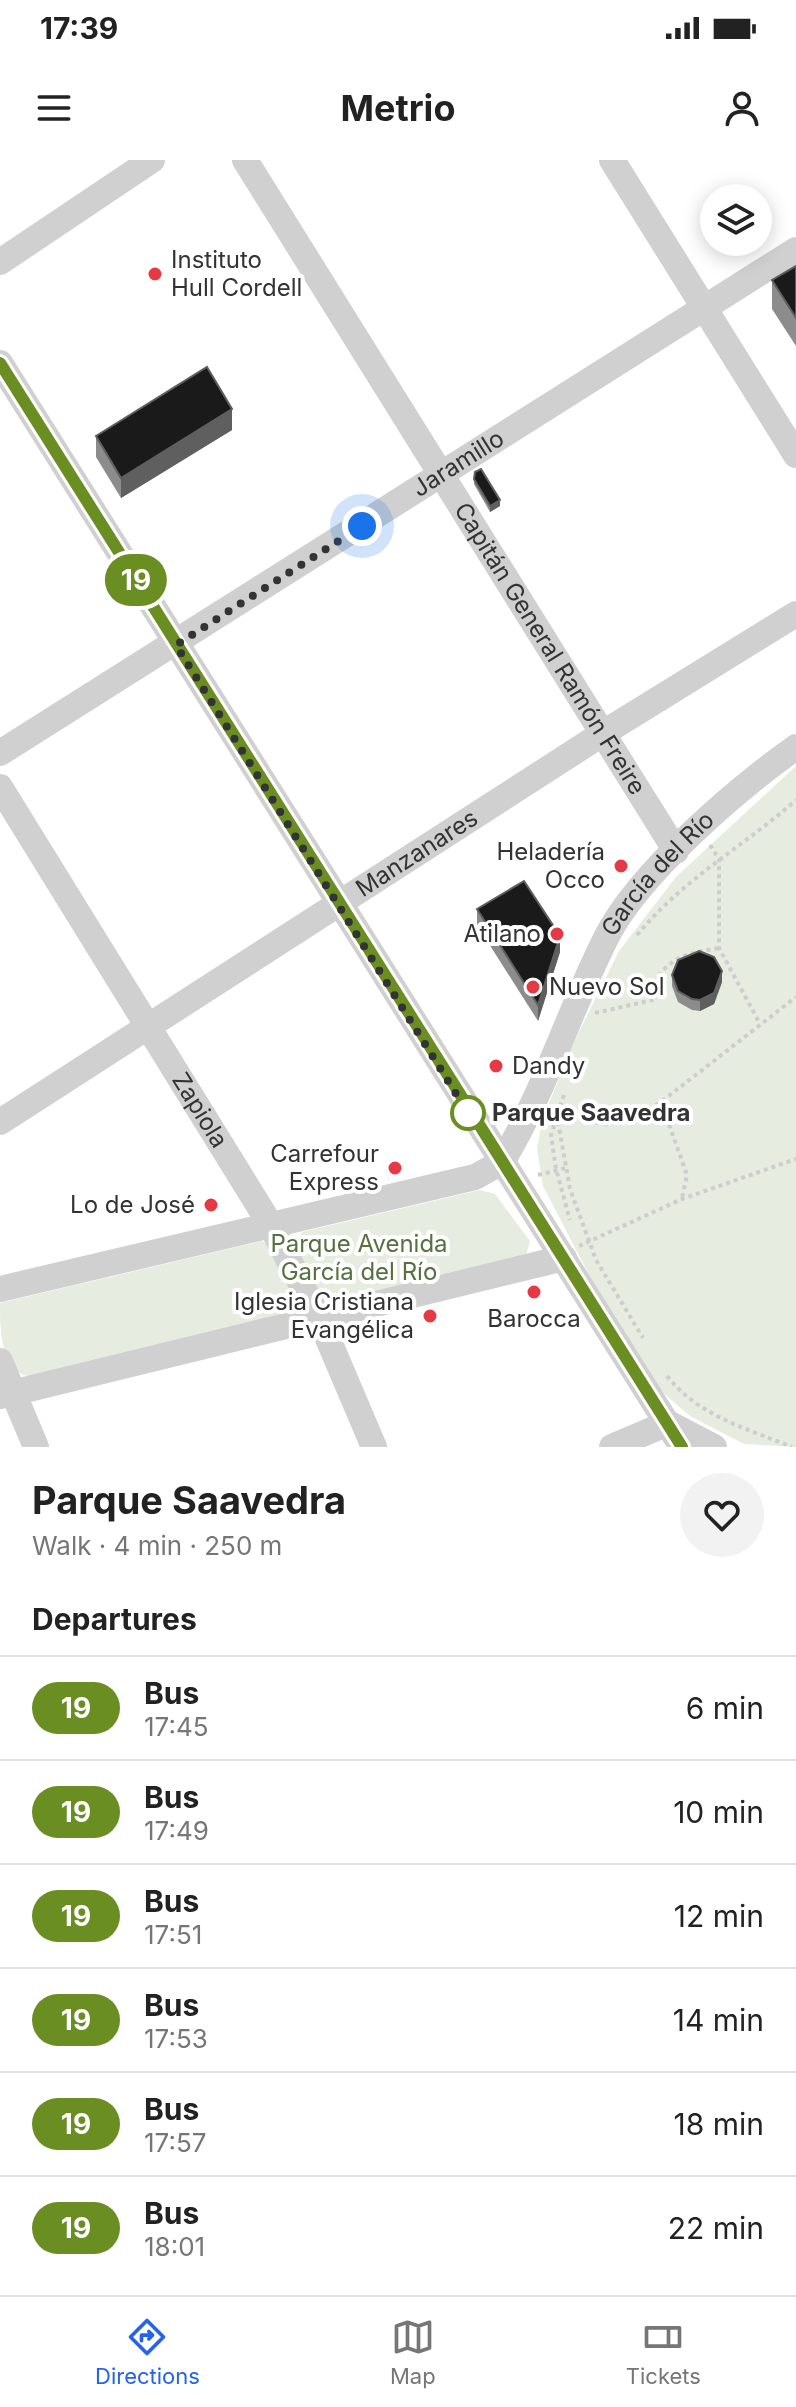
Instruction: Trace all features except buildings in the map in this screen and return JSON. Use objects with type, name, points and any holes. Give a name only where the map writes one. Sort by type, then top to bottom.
[{"type":"street","points":[[0,262],[152,160]]},
{"type":"street","name":"Capitán General Ramón Freire","points":[[245,160],[605,732],[676,851]]},
{"type":"street","points":[[612,160],[796,455]]},
{"type":"street","name":"Jaramillo","points":[[0,753],[176,645],[796,250]]},
{"type":"street","points":[[0,363],[682,1447]]},
{"type":"street","name":"Manzanares","points":[[0,1122],[605,732],[796,614]]},
{"type":"street","name":"García del Río","points":[[502,1162],[531,1114],[608,934],[638,891],[699,830],[770,766],[796,747]]},
{"type":"street","name":"Zapiola","points":[[0,787],[270,1224],[320,1320],[374,1447]]},
{"type":"street","points":[[0,1289],[475,1177],[502,1162]]},
{"type":"street","points":[[7,1395],[564,1258]]},
{"type":"street","points":[[0,1361],[7,1395],[36,1447]]},
{"type":"street","points":[[612,1447],[668,1423]]},
{"type":"street","points":[[668,1423],[714,1447]]},
{"type":"path","points":[[634,939],[664,902],[719,859],[755,836],[796,800]]},
{"type":"path","points":[[699,830],[719,859],[719,948],[759,1022]]},
{"type":"path","points":[[595,1013],[657,999],[655,981],[672,960],[681,955],[719,948]]},
{"type":"path","points":[[531,1114],[557,1120],[610,1124],[635,1118],[661,1102],[759,1022],[796,997]]},
{"type":"path","points":[[589,1027],[599,1004]]},
{"type":"path","points":[[565,1094],[551,1135],[570,1220]]},
{"type":"path","points":[[661,1102],[687,1175],[682,1199]]},
{"type":"path","points":[[557,1120],[570,1189],[588,1241],[596,1260],[651,1350]]},
{"type":"path","points":[[564,1258],[588,1241],[682,1199],[796,1159]]},
{"type":"path","points":[[659,1363],[684,1397],[705,1412],[792,1447]]},
{"type":"green space","name":"Parque Saavedra","points":[[796,766],[796,1447],[744,1444],[690,1416],[661,1391],[598,1292],[543,1186],[537,1149],[542,1121],[572,1046],[619,951],[676,877]]},
{"type":"green space","name":"Parque Avenida García del Río","points":[[480,1190],[495,1194],[530,1241],[525,1259],[323,1304],[301,1260],[302,1232]]},
{"type":"green space","name":"Parque Avenida García del Río","points":[[262,1241],[274,1249],[300,1309],[291,1317],[36,1378],[15,1369],[4,1350],[0,1303]]},
{"type":"bus line","name":"19","points":[[0,363],[478,1127],[582,1283],[682,1447]]},
{"type":"place","name":"Instituto Hull Cordell","points":[[155,274]]},
{"type":"place","name":"Heladería Occo","points":[[621,866]]},
{"type":"place","name":"Atilano","points":[[557,934]]},
{"type":"place","name":"Nuevo Sol","points":[[533,987]]},
{"type":"place","name":"Dandy","points":[[496,1066]]},
{"type":"place","name":"Parque Saavedra","points":[[468,1113]]},
{"type":"place","name":"Carrefour Express","points":[[395,1168]]},
{"type":"place","name":"Lo de José","points":[[211,1205]]},
{"type":"place","name":"Barocca","points":[[534,1292]]},
{"type":"place","name":"Iglesia Cristiana Evangélica","points":[[430,1316]]},
{"type":"route","points":[[362,526],[176,645],[468,1113]]}]
